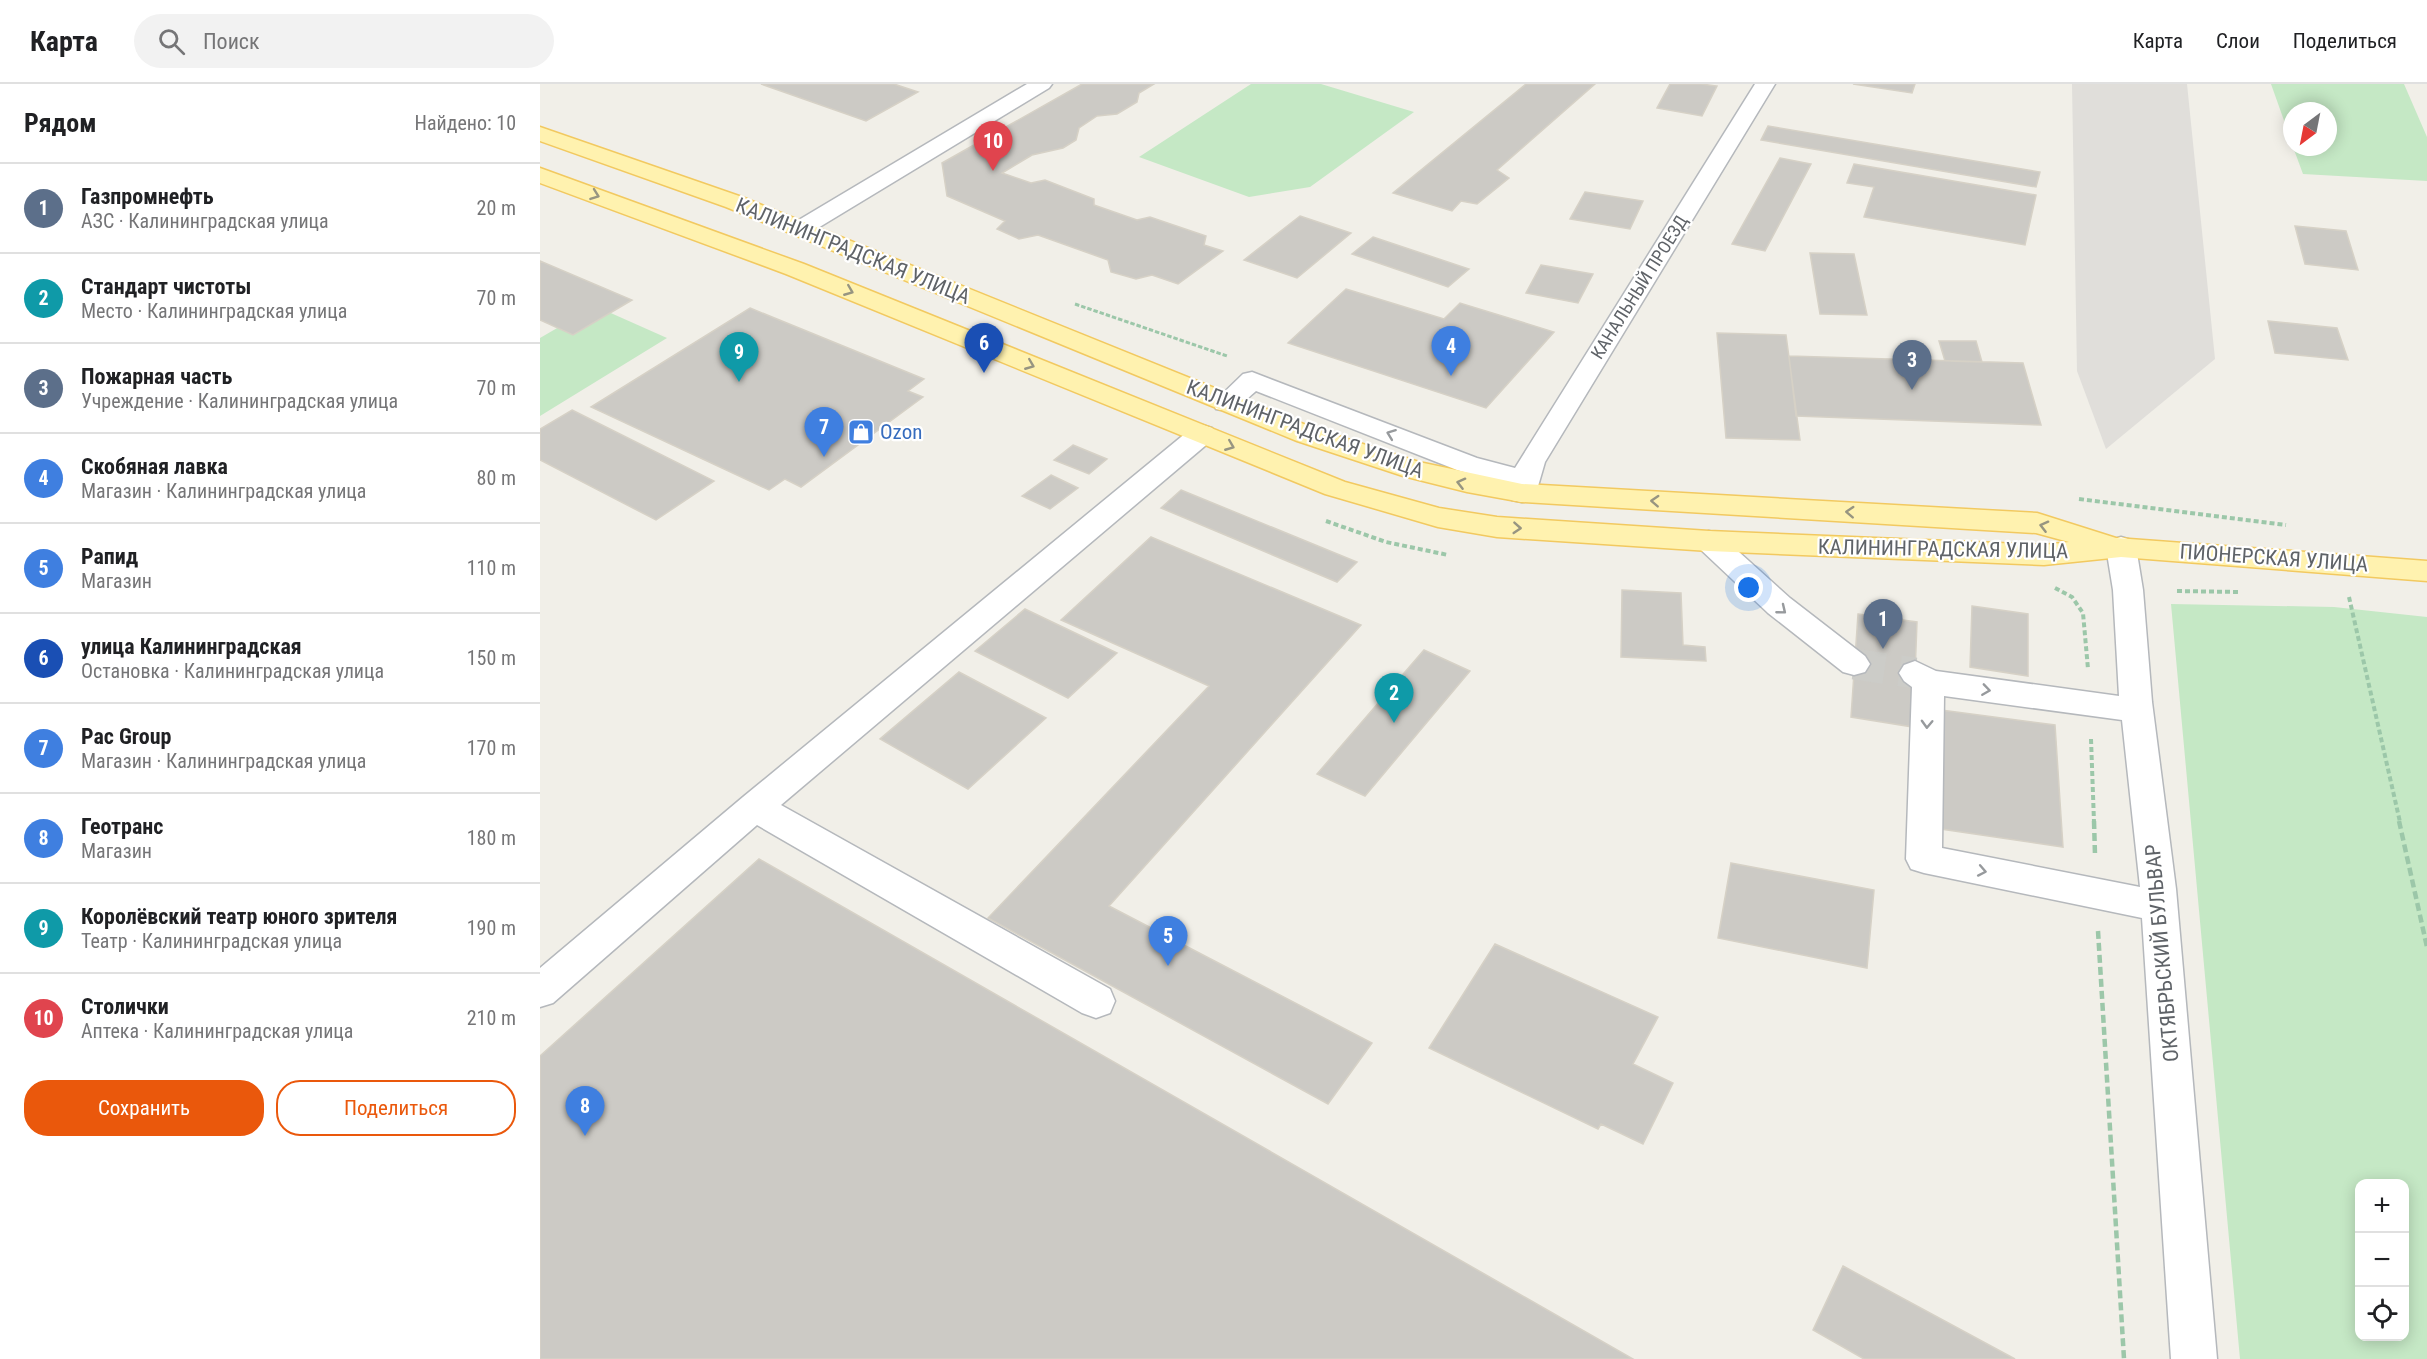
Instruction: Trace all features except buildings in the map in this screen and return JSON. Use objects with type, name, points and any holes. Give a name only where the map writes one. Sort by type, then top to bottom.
[{"type":"main road","name":"КАЛИНИНГРАДСКАЯ УЛИЦА","points":[[540,134],[684,183],[1226,403]]},
{"type":"main road","name":"КАЛИНИНГРАДСКАЯ УЛИЦА","points":[[540,175],[757,255],[1335,488],[1438,517],[1497,527],[1708,541],[2044,555],[2121,547]]},
{"type":"main road","points":[[757,255],[800,229]]},
{"type":"main road","name":"КАЛИНИНГРАДСКАЯ УЛИЦА","points":[[1523,487],[2037,523],[2121,547]]},
{"type":"main road","name":"ПИОНЕРСКАЯ УЛИЦА","points":[[2121,547],[2427,571]]},
{"type":"street","points":[[800,229],[1042,84]]},
{"type":"street","name":"КАНАЛЬНЫЙ ПРОЕЗД","points":[[1523,487],[1531,462],[1765,84]]},
{"type":"street","points":[[1226,403],[1252,380],[1523,487]]},
{"type":"street","points":[[540,991],[755,807],[1202,434]]},
{"type":"street","points":[[1708,541],[1738,572],[1784,612],[1854,664]]},
{"type":"street","name":"ОКТЯБРЬСКИЙ БУЛЬВАР","points":[[2121,547],[2128,590],[2137,710],[2159,906],[2194,1359]]},
{"type":"street","points":[[2137,710],[1922,677],[1924,859],[2159,906]]},
{"type":"street","points":[[755,807],[1096,1001]]},
{"type":"path","points":[[1072,303],[1229,357]]},
{"type":"path","points":[[2077,499],[2287,525]]},
{"type":"path","points":[[2051,586],[2072,597],[2083,613],[2090,704],[2096,894],[2124,1359]]},
{"type":"path","points":[[2348,595],[2355,617],[2427,947]]},
{"type":"shaded area","points":[[2072,84],[2187,84],[2215,359],[2106,449],[2077,371]]},
{"type":"green space","points":[[1251,84],[1321,84],[1414,112],[1310,187],[1249,197],[1139,157]]},
{"type":"green space","points":[[2271,84],[2404,84],[2427,137],[2427,181],[2303,174],[2296,156],[2337,156],[2337,102],[2283,102],[2283,118]]},
{"type":"green space","points":[[595,306],[667,338],[540,416],[540,338]]},
{"type":"green space","points":[[2171,604],[2334,607],[2427,617],[2427,1359],[2240,1359]]},
{"type":"tunnel","points":[[1854,664],[1915,673]]},
{"type":"place","name":"Столички","points":[[993,171]]},
{"type":"place","name":"улица Калининградская","points":[[984,373]]},
{"type":"place","name":"Скобяная лавка","points":[[1451,376]]},
{"type":"place","name":"Королёвский театр юного зрителя","points":[[739,382]]},
{"type":"place","name":"Пожарная часть","points":[[1912,390]]},
{"type":"place","name":"Ozon","points":[[861,432]]},
{"type":"place","name":"Pac Group","points":[[824,457]]},
{"type":"place","name":"Газпромнефть","points":[[1883,649]]},
{"type":"place","name":"Стандарт чистоты","points":[[1394,723]]},
{"type":"place","name":"Рапид","points":[[1168,966]]},
{"type":"place","name":"Геотранс","points":[[585,1136]]}]
